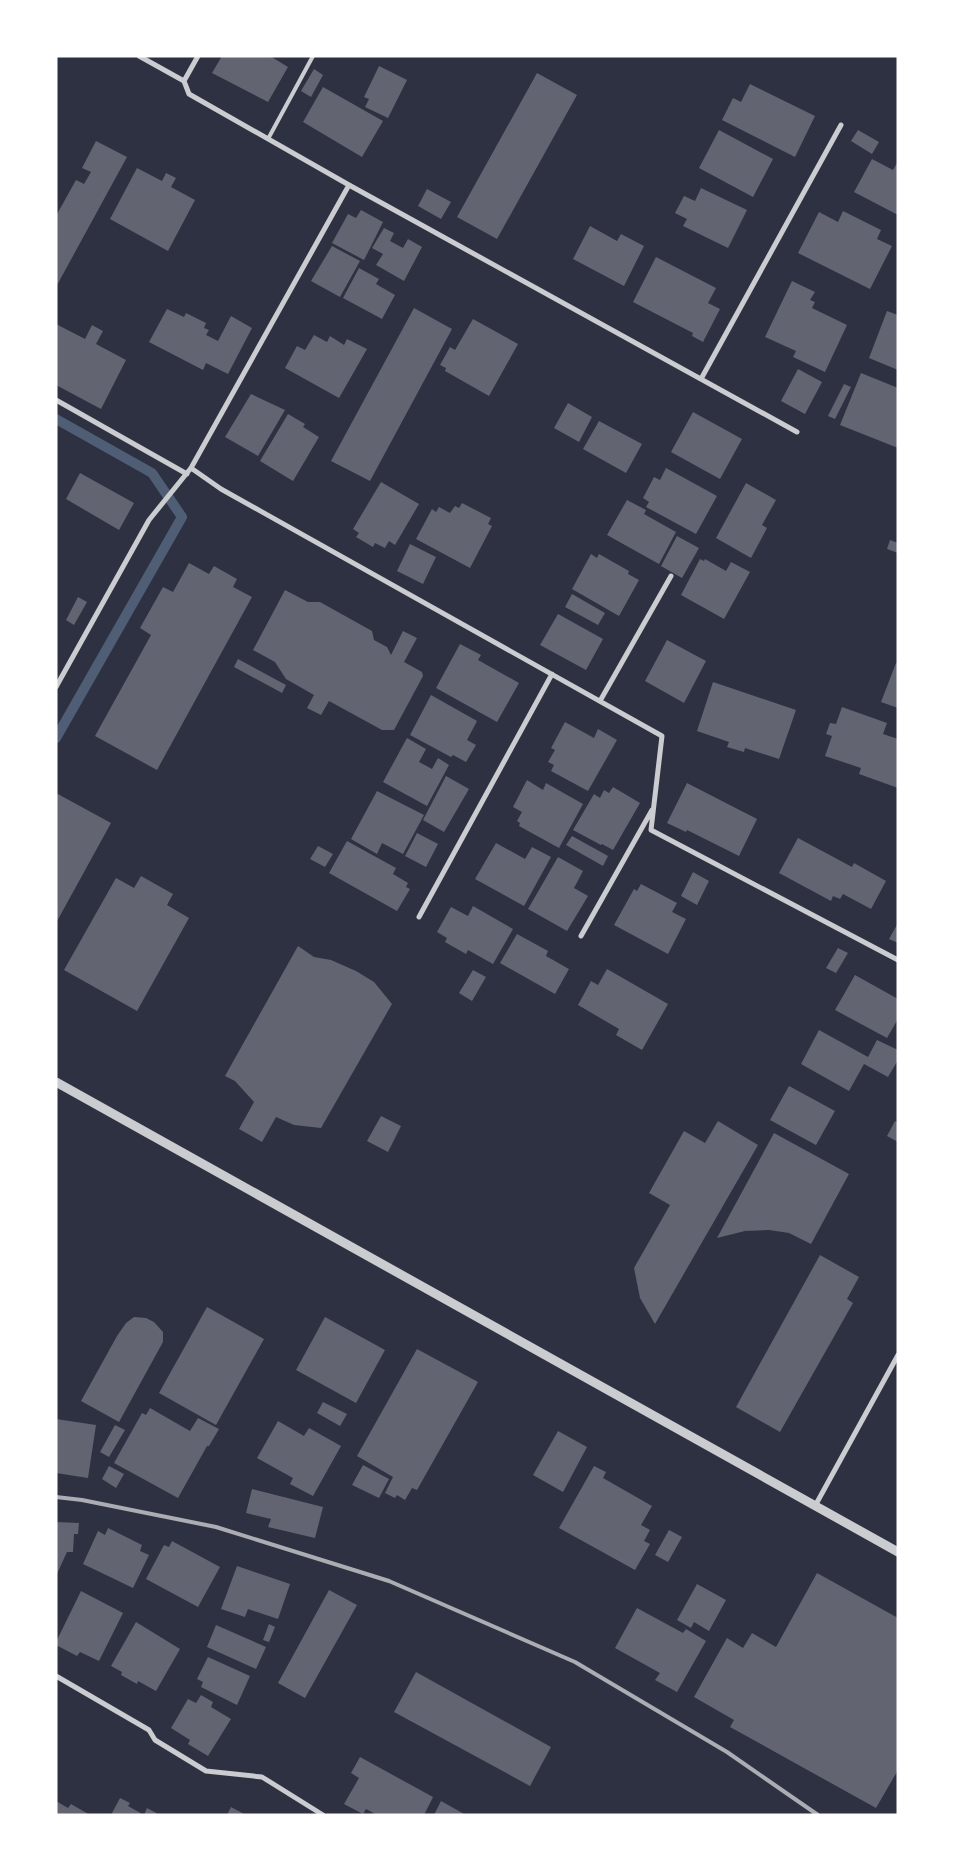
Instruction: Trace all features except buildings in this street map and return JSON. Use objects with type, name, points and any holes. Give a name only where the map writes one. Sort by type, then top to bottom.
[{"type":"street","points":[[140,56],[184,81],[189,94],[797,432]]},
{"type":"street","points":[[184,81],[198,56]]},
{"type":"street","points":[[701,379],[841,126]]},
{"type":"street","points":[[56,687],[149,520],[191,468],[350,185]]},
{"type":"street","points":[[56,400],[185,476]]},
{"type":"street","points":[[191,468],[221,489],[662,736],[651,830],[898,960]]},
{"type":"street","points":[[600,701],[671,576]]},
{"type":"street","points":[[420,917],[552,674]]},
{"type":"street","points":[[582,936],[654,808]]},
{"type":"street","points":[[56,1082],[898,1552]]},
{"type":"street","points":[[815,1506],[898,1355]]},
{"type":"street","points":[[56,1676],[149,1730],[155,1740],[206,1771],[262,1777],[324,1815]]},
{"type":"lane","points":[[268,138],[313,56]]},
{"type":"waterway","points":[[56,419],[152,473],[182,517],[56,738]]},
{"type":"railway","points":[[56,1497],[82,1500],[216,1527],[389,1581],[575,1662],[727,1752],[818,1815]]}]
